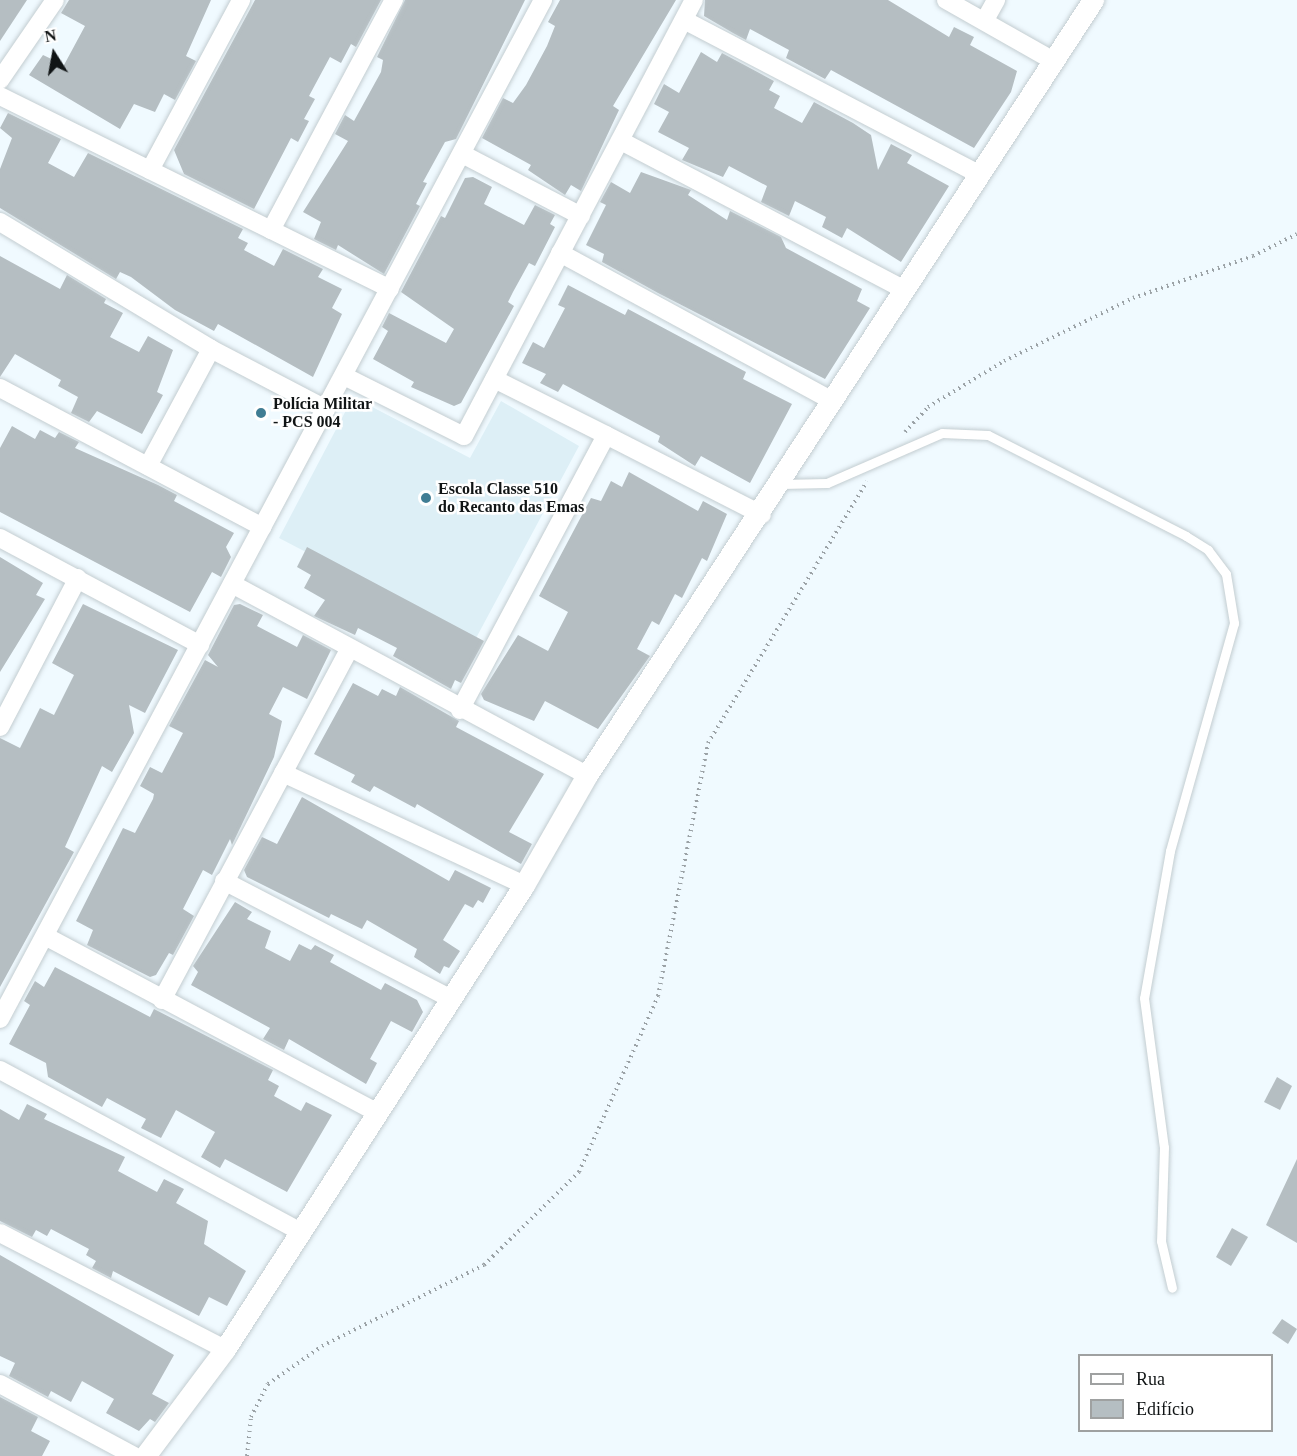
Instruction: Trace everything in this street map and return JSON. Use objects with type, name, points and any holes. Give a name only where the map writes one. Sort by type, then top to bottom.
[{"type":"street","points":[[0,80],[55,0]]},
{"type":"street","points":[[150,170],[241,0]]},
{"type":"street","points":[[271,230],[394,0]]},
{"type":"street","points":[[2,1009],[45,936],[543,0]]},
{"type":"street","points":[[344,376],[464,436],[694,0]]},
{"type":"street","points":[[946,0],[1054,61]]},
{"type":"street","points":[[985,20],[996,0]]},
{"type":"street","points":[[145,1456],[225,1349],[375,1112],[524,885],[587,776],[762,514],[903,289],[1093,0]]},
{"type":"street","points":[[684,20],[980,175]]},
{"type":"street","points":[[0,96],[390,289]]},
{"type":"street","points":[[621,141],[903,289]]},
{"type":"street","points":[[462,154],[581,216]]},
{"type":"street","points":[[0,222],[211,349],[326,409]]},
{"type":"street","points":[[560,254],[833,401]]},
{"type":"street","points":[[148,466],[211,349]]},
{"type":"street","points":[[494,379],[762,514]]},
{"type":"street","points":[[0,388],[263,527]]},
{"type":"street","points":[[460,710],[606,435]]},
{"type":"street","points":[[0,538],[200,645]]},
{"type":"street","points":[[0,727],[78,578]]},
{"type":"street","points":[[232,584],[349,650],[587,776]]},
{"type":"street","points":[[162,1000],[349,650]]},
{"type":"street","points":[[283,773],[524,885]]},
{"type":"street","points":[[224,882],[450,998]]},
{"type":"street","points":[[45,936],[375,1112]]},
{"type":"street","points":[[0,1070],[299,1231]]},
{"type":"street","points":[[0,1233],[225,1349]]},
{"type":"street","points":[[0,1384],[134,1456]]},
{"type":"lane","points":[[781,484],[827,483],[942,433],[988,435],[1186,536],[1208,550],[1228,580],[1234,623],[1170,851],[1144,998],[1164,1147],[1161,1240],[1172,1288]]},
{"type":"path","points":[[900,438],[928,407],[1004,361],[1132,298],[1253,256],[1297,234]]},
{"type":"path","points":[[247,1456],[251,1417],[268,1384],[322,1346],[484,1265],[579,1172],[658,996],[708,743],[879,461]]},
{"type":"shaded area","name":"Escola Classe 510 do Recanto das Emas","points":[[353,397],[470,458],[501,401],[579,446],[475,640],[279,538]]},
{"type":"building","points":[[0,0],[27,0],[0,41]]},
{"type":"building","points":[[69,0],[211,0],[186,56],[196,61],[175,100],[164,94],[155,112],[134,104],[120,129],[29,75],[43,55],[64,65],[85,26],[61,13]]},
{"type":"building","points":[[255,0],[381,0],[356,47],[351,44],[341,63],[330,57],[309,96],[315,99],[304,119],[309,121],[298,142],[291,138],[254,209],[184,174],[174,150]]},
{"type":"building","points":[[405,0],[525,0],[456,139],[445,142],[423,182],[427,183],[416,204],[420,206],[384,274],[338,245],[336,250],[314,239],[321,222],[303,212],[348,141],[335,134],[345,115],[354,121],[381,72],[383,60],[377,57]]},
{"type":"building","points":[[560,0],[676,0],[613,106],[619,110],[581,191],[571,185],[565,195],[528,170],[531,165],[482,138],[503,98],[513,103],[526,85],[555,26],[548,22]]},
{"type":"building","points":[[705,0],[888,0],[949,37],[954,27],[974,37],[970,45],[1017,71],[1011,92],[974,148],[831,70],[825,79],[786,58],[789,50],[750,29],[746,40],[733,33],[704,16]]},
{"type":"building","points":[[701,52],[717,62],[722,53],[774,81],[769,90],[780,96],[774,108],[802,123],[814,102],[871,135],[878,170],[891,144],[912,155],[907,163],[949,186],[901,262],[847,228],[842,238],[822,227],[826,217],[795,201],[789,216],[761,202],[767,186],[729,166],[723,177],[682,160],[689,148],[658,132],[669,112],[654,104],[664,84],[679,93]]},
{"type":"building","points":[[8,113],[61,139],[48,163],[74,177],[88,153],[243,229],[238,238],[248,243],[244,250],[274,266],[283,249],[323,269],[318,277],[342,289],[332,308],[342,314],[313,377],[218,324],[214,331],[175,310],[131,277],[120,272],[116,279],[0,208],[0,169],[12,138],[0,128]]},
{"type":"building","points":[[641,172],[691,190],[688,195],[727,220],[730,211],[781,237],[786,248],[862,289],[857,301],[870,308],[825,379],[602,262],[604,254],[586,245],[606,205],[600,202],[611,182],[630,193]]},
{"type":"building","points":[[473,177],[492,187],[484,204],[524,225],[535,205],[555,215],[550,224],[555,227],[535,266],[529,263],[508,302],[514,306],[461,403],[454,406],[411,387],[414,382],[373,359],[388,331],[382,327],[389,313],[446,343],[454,329],[401,292],[441,216],[445,218],[465,178]]},
{"type":"building","points":[[0,256],[60,289],[67,275],[106,299],[104,303],[123,313],[110,337],[139,352],[148,336],[173,350],[157,392],[163,395],[142,434],[97,411],[89,422],[71,413],[78,397],[58,386],[61,380],[15,354],[0,377]]},
{"type":"building","points":[[568,285],[625,315],[628,309],[746,372],[743,379],[792,404],[750,483],[701,456],[695,466],[658,442],[660,436],[563,384],[558,392],[540,383],[546,374],[522,363],[533,342],[544,348],[565,308],[558,305]]},
{"type":"building","points":[[12,426],[35,439],[40,430],[55,438],[59,432],[79,442],[75,448],[177,495],[174,501],[234,533],[226,547],[231,557],[221,577],[212,572],[190,612],[0,512],[0,448]]},
{"type":"building","points":[[629,472],[698,511],[703,501],[727,514],[707,561],[702,558],[682,598],[675,594],[659,625],[652,621],[637,649],[650,656],[598,729],[545,701],[534,721],[484,700],[481,694],[518,635],[548,651],[568,612],[539,596],[591,498],[601,501],[611,481],[622,487]]},
{"type":"building","points":[[307,547],[484,641],[461,683],[455,680],[451,689],[393,656],[397,648],[358,628],[355,635],[314,616],[325,600],[304,588],[311,575],[297,567]]},
{"type":"building","points":[[0,557],[43,583],[36,595],[45,599],[0,672]]},
{"type":"building","points":[[83,604],[178,650],[145,713],[129,705],[134,733],[112,772],[102,766],[65,847],[74,852],[0,987],[0,738],[20,748],[40,708],[54,715],[74,675],[52,663]]},
{"type":"building","points":[[240,604],[263,615],[257,626],[297,647],[303,635],[331,650],[307,699],[283,687],[269,714],[282,721],[274,757],[232,845],[230,839],[212,875],[203,870],[183,909],[194,916],[173,955],[169,953],[156,975],[150,977],[87,945],[93,930],[76,921],[123,828],[135,833],[153,799],[154,794],[140,786],[150,767],[162,773],[183,733],[169,726],[205,660],[218,667],[208,655],[234,605]]},
{"type":"building","points":[[353,683],[378,696],[382,689],[396,696],[400,687],[459,721],[456,727],[544,774],[509,832],[532,844],[521,864],[417,804],[415,808],[374,786],[370,792],[351,782],[355,775],[314,754]]},
{"type":"building","points":[[302,797],[449,881],[455,870],[491,888],[483,903],[478,900],[473,908],[465,904],[443,940],[460,951],[449,968],[444,966],[440,974],[414,957],[417,949],[367,920],[362,929],[331,914],[329,918],[247,877],[244,870],[262,837],[277,844]]},
{"type":"building","points":[[235,902],[252,912],[247,919],[271,931],[265,948],[290,961],[299,944],[311,950],[315,945],[334,955],[330,962],[381,990],[385,983],[417,1000],[423,1012],[412,1032],[391,1021],[370,1059],[377,1063],[366,1084],[289,1039],[284,1050],[263,1039],[270,1028],[191,985],[198,972],[193,966]]},
{"type":"building","points":[[55,967],[150,1017],[154,1009],[273,1070],[268,1080],[279,1086],[274,1096],[301,1111],[306,1102],[332,1115],[287,1192],[225,1159],[220,1168],[201,1157],[215,1132],[176,1110],[161,1138],[141,1128],[146,1119],[107,1098],[102,1107],[48,1077],[46,1063],[9,1044],[30,1005],[24,1001],[35,981],[44,987]]},
{"type":"building","points":[[1277,1077],[1292,1086],[1280,1110],[1264,1102]]},
{"type":"building","points":[[27,1104],[47,1114],[44,1119],[125,1157],[118,1171],[157,1192],[164,1179],[184,1189],[176,1203],[208,1221],[204,1244],[246,1271],[227,1306],[209,1297],[199,1316],[113,1271],[111,1278],[92,1268],[96,1261],[86,1255],[89,1249],[51,1229],[47,1236],[36,1230],[32,1237],[0,1221],[0,1109],[19,1120]]},
{"type":"building","points":[[1297,1159],[1297,1243],[1266,1225]]},
{"type":"building","points":[[1232,1228],[1248,1237],[1231,1266],[1216,1257]]},
{"type":"building","points":[[0,1255],[174,1355],[152,1394],[169,1403],[155,1422],[150,1419],[139,1431],[106,1413],[114,1399],[82,1381],[71,1402],[51,1391],[48,1397],[9,1376],[15,1363],[0,1356]]},
{"type":"building","points":[[1282,1319],[1297,1329],[1288,1344],[1272,1333]]},
{"type":"building","points":[[0,1397],[38,1417],[31,1431],[50,1441],[42,1456],[0,1456]]},
{"type":"place","name":"Polícia Militar - PCS 004","points":[[261,413]]},
{"type":"place","name":"Escola Classe 510 do Recanto das Emas","points":[[426,498]]}]
